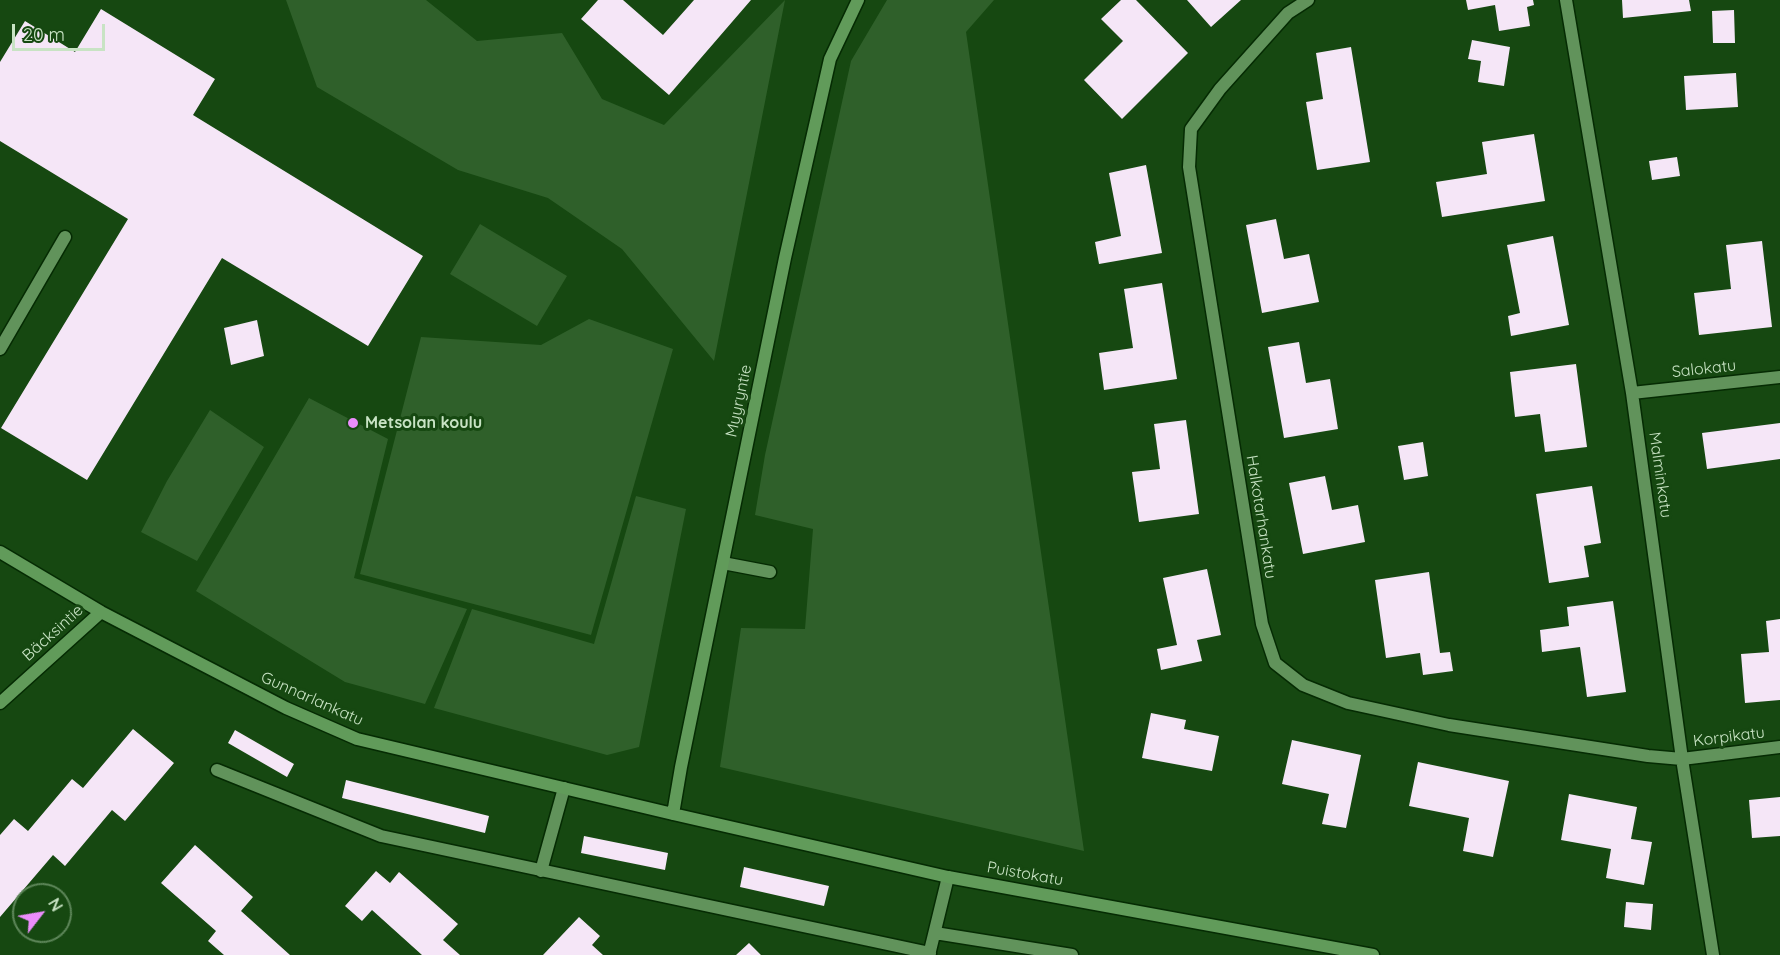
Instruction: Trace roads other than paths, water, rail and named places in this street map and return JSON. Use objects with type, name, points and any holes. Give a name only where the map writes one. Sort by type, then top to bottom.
[{"type":"street","name":"Myyryntie","points":[[673,814],[785,258],[830,59],[858,0]]},
{"type":"street","name":"Halkotarhankatu","points":[[1308,0],[1288,13],[1220,89],[1191,129],[1191,179],[1262,624],[1275,663],[1303,685],[1348,703],[1449,725],[1648,756],[1682,759]]},
{"type":"street","name":"Malminkatu","points":[[1566,0],[1632,393],[1682,759],[1713,955]]},
{"type":"street","points":[[0,349],[65,237]]},
{"type":"street","name":"Salokatu","points":[[1632,393],[1780,378]]},
{"type":"street","name":"Gunnarlankatu","points":[[0,552],[101,612],[286,708],[357,739],[673,814]]},
{"type":"street","points":[[723,563],[770,572]]},
{"type":"street","name":"Bäcksintie","points":[[0,703],[101,612]]},
{"type":"street","name":"Korpikatu","points":[[1682,759],[1780,747]]},
{"type":"street","points":[[217,770],[381,837],[929,954],[948,877]]},
{"type":"street","points":[[541,871],[564,788]]},
{"type":"street","name":"Puistokatu","points":[[673,814],[948,877],[1373,955]]},
{"type":"street","points":[[935,933],[1072,955]]},
{"type":"place","name":"Metsolan koulu","points":[[353,423]]}]
